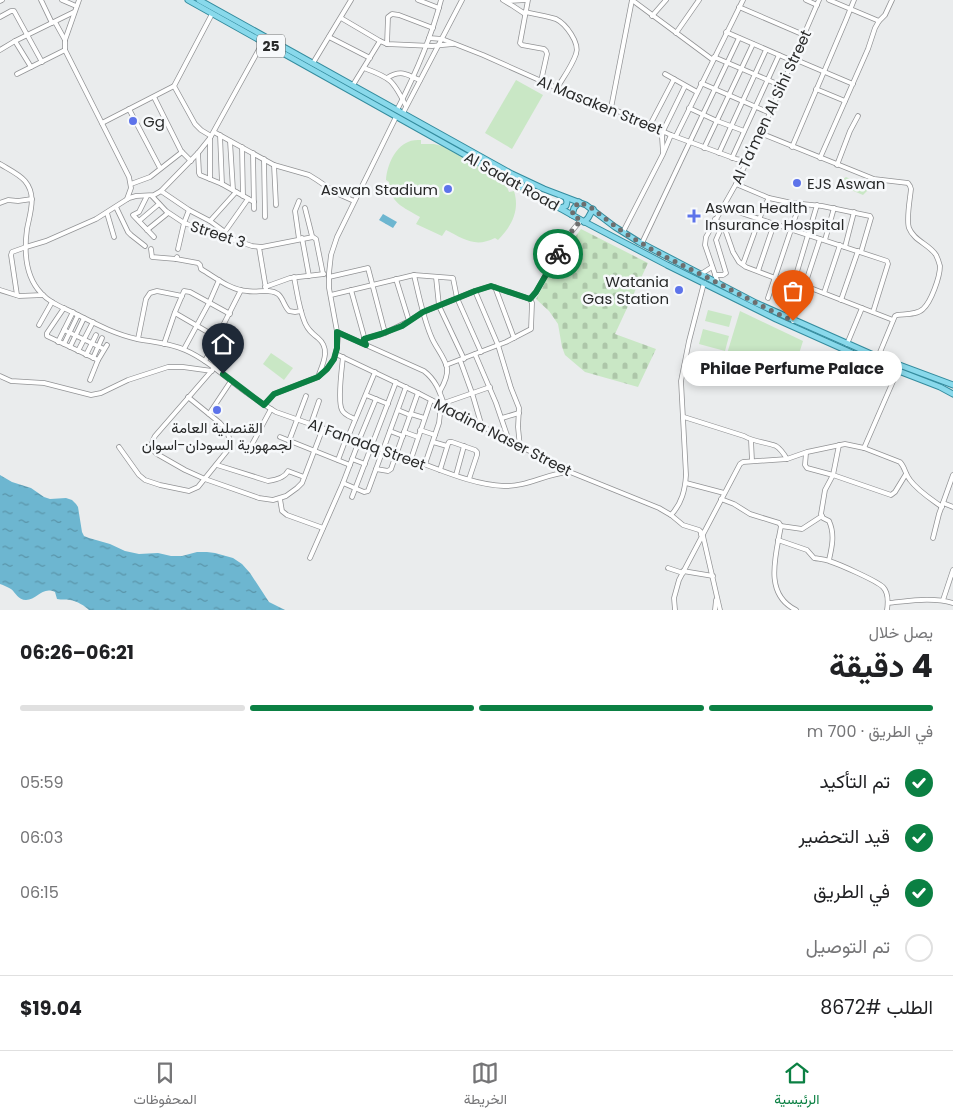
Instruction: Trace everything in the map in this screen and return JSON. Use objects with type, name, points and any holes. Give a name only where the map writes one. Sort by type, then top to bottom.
[{"type":"main road","name":"Al Sadat Road","points":[[188,0],[582,221],[776,319],[852,353],[898,370],[953,394]]},
{"type":"main road","name":"Al Sadat Road","points":[[199,0],[209,2],[313,63],[512,174],[579,202],[642,244],[756,303],[878,357],[953,385]]},
{"type":"main road","points":[[560,208],[566,206],[566,198]]},
{"type":"main road","points":[[572,215],[574,208],[579,202]]},
{"type":"main road","points":[[582,221],[593,210]]},
{"type":"main road","points":[[596,228],[597,222],[603,218]]},
{"type":"street","points":[[41,0],[53,23],[65,40]]},
{"type":"street","points":[[62,0],[76,6]]},
{"type":"street","points":[[79,0],[65,40],[65,50],[129,178],[131,188],[126,200]]},
{"type":"street","points":[[313,63],[352,0]]},
{"type":"street","points":[[419,0],[439,8]]},
{"type":"street","points":[[397,110],[414,78],[433,28],[441,0]]},
{"type":"street","points":[[403,113],[462,0]]},
{"type":"street","points":[[504,0],[527,0],[520,41],[521,44],[544,50],[547,53],[541,81]]},
{"type":"street","points":[[504,0],[525,13],[559,21],[575,40],[576,55],[557,88]]},
{"type":"street","points":[[611,108],[633,0],[652,16],[714,58],[782,86]]},
{"type":"street","points":[[652,16],[666,0]]},
{"type":"street","points":[[676,33],[699,0]]},
{"type":"street","points":[[623,232],[702,83],[743,0]]},
{"type":"street","points":[[806,0],[818,2]]},
{"type":"street","points":[[829,0],[879,21]]},
{"type":"street","points":[[792,147],[854,0]]},
{"type":"street","points":[[820,158],[868,49],[875,28],[885,15],[892,0]]},
{"type":"street","name":"Al Ta'men Al Sihi Street","points":[[705,240],[736,184],[770,113],[818,2]]},
{"type":"street","points":[[739,7],[804,35]]},
{"type":"street","points":[[0,17],[10,11],[14,11],[42,62]]},
{"type":"street","points":[[0,42],[2,49],[74,12]]},
{"type":"street","points":[[102,123],[174,86],[212,14]]},
{"type":"street","points":[[341,18],[387,44],[388,17],[392,14],[433,28]]},
{"type":"street","points":[[726,32],[852,84]]},
{"type":"street","points":[[329,37],[370,58]]},
{"type":"street","name":"Al Masaken Street","points":[[429,38],[442,39],[455,44],[674,136],[732,158],[747,161]]},
{"type":"street","points":[[642,244],[740,38]]},
{"type":"street","points":[[16,41],[31,67]]},
{"type":"street","points":[[353,85],[380,41]]},
{"type":"street","points":[[17,295],[11,254],[96,219],[133,197],[156,195],[161,191],[191,161],[212,135],[262,42]]},
{"type":"street","name":"Al Masaken Street","points":[[387,44],[455,44]]},
{"type":"street","points":[[704,148],[753,44]]},
{"type":"street","points":[[17,74],[65,50]]},
{"type":"street","points":[[719,153],[766,50]]},
{"type":"street","points":[[732,158],[779,55]]},
{"type":"street","points":[[364,68],[383,75],[397,87],[406,106]]},
{"type":"street","points":[[387,78],[398,73],[420,80]]},
{"type":"street","points":[[666,74],[697,92]]},
{"type":"street","points":[[650,125],[674,79]]},
{"type":"street","points":[[702,83],[770,113]]},
{"type":"street","points":[[174,86],[200,130],[212,135],[220,135],[274,165],[308,175],[336,194],[354,201]]},
{"type":"street","points":[[663,154],[663,131],[685,86]]},
{"type":"street","points":[[816,89],[846,101]]},
{"type":"street","points":[[154,97],[182,152],[191,161]]},
{"type":"street","points":[[689,108],[744,131]]},
{"type":"street","points":[[129,109],[160,168]]},
{"type":"street","points":[[836,165],[858,116]]},
{"type":"street","points":[[327,275],[334,246],[396,117]]},
{"type":"street","points":[[760,133],[876,180],[908,183],[910,186],[908,226],[913,236],[935,254],[940,268],[935,288],[923,310],[897,315],[893,320],[878,357]]},
{"type":"street","points":[[210,179],[212,135]]},
{"type":"street","points":[[220,135],[222,184]]},
{"type":"street","points":[[210,221],[234,191],[230,141]]},
{"type":"street","points":[[242,147],[243,196]]},
{"type":"street","points":[[131,184],[150,177],[182,152]]},
{"type":"street","points":[[198,153],[200,175],[222,184],[254,202]]},
{"type":"street","points":[[253,153],[254,208]]},
{"type":"street","points":[[264,159],[266,218]]},
{"type":"street","points":[[0,164],[25,180],[32,199],[8,200],[0,203]]},
{"type":"street","points":[[274,165],[276,205]]},
{"type":"street","points":[[736,184],[769,198],[834,208],[870,216],[871,218],[841,300]]},
{"type":"street","points":[[161,191],[225,232]]},
{"type":"street","points":[[150,196],[139,212],[133,215],[154,237]]},
{"type":"street","name":"Street 3","points":[[150,196],[168,213],[184,223],[259,247],[312,236]]},
{"type":"street","points":[[743,264],[758,219],[769,198]]},
{"type":"street","name":"Al Fanadq Street","points":[[32,199],[27,231],[26,260],[31,279],[42,295],[52,302],[124,336],[184,349],[205,361],[213,369],[272,409],[440,470],[496,486],[528,483],[558,473],[570,472]]},
{"type":"street","points":[[220,236],[225,232],[248,199]]},
{"type":"street","points":[[299,201],[295,211],[309,276]]},
{"type":"street","points":[[768,298],[800,203]]},
{"type":"street","points":[[139,221],[159,204]]},
{"type":"street","points":[[793,285],[817,205]]},
{"type":"street","points":[[116,207],[130,235],[145,246]]},
{"type":"street","points":[[723,207],[887,260],[873,312]]},
{"type":"street","points":[[264,405],[274,394],[318,377],[331,365],[336,354],[338,343],[331,294],[316,240],[312,236],[306,208]]},
{"type":"street","points":[[793,321],[834,208]]},
{"type":"street","points":[[178,249],[189,210]]},
{"type":"street","points":[[845,247],[854,212]]},
{"type":"street","points":[[107,213],[114,237]]},
{"type":"street","points":[[147,230],[168,213]]},
{"type":"street","points":[[715,219],[726,232],[736,259],[743,264],[798,287],[805,286],[893,320]]},
{"type":"street","points":[[530,299],[536,292],[567,237],[582,221]]},
{"type":"street","points":[[758,271],[774,224]]},
{"type":"street","points":[[715,275],[726,273],[716,240],[722,226]]},
{"type":"street","points":[[716,240],[705,240],[705,245],[718,283]]},
{"type":"street","points":[[824,293],[840,245]]},
{"type":"street","points":[[259,247],[266,289]]},
{"type":"street","points":[[150,249],[152,257],[177,258],[199,264],[201,269],[224,284],[249,292],[266,289],[294,277],[327,275],[368,268],[385,333]]},
{"type":"street","points":[[710,259],[721,256]]},
{"type":"street","points":[[701,274],[712,267]]},
{"type":"street","points":[[331,294],[414,275],[453,278],[458,298],[481,352]]},
{"type":"street","points":[[414,275],[423,312],[432,337],[446,365],[446,378],[440,391]]},
{"type":"street","points":[[294,277],[301,311],[307,328],[320,339],[326,350],[326,356],[318,377]]},
{"type":"street","points":[[436,277],[439,306],[462,359],[482,427]]},
{"type":"street","points":[[396,279],[409,321]]},
{"type":"street","points":[[184,349],[219,280]]},
{"type":"street","points":[[671,515],[682,499],[686,483],[684,417],[681,395],[682,374],[704,283]]},
{"type":"street","points":[[364,339],[385,333],[423,312],[491,286],[530,299]]},
{"type":"street","points":[[494,287],[514,338]]},
{"type":"street","points":[[266,289],[279,295],[289,311],[301,311]]},
{"type":"street","points":[[0,290],[23,296],[42,295]]},
{"type":"street","points":[[205,361],[242,290]]},
{"type":"street","points":[[351,290],[366,345]]},
{"type":"street","points":[[138,339],[146,298],[150,292],[157,291],[182,296]]},
{"type":"street","points":[[164,344],[184,292],[187,291],[230,314]]},
{"type":"street","points":[[475,291],[498,346],[519,408],[520,447]]},
{"type":"street","points":[[446,365],[498,346],[531,329],[532,302],[530,299]]},
{"type":"street","points":[[39,325],[52,302]]},
{"type":"street","points":[[64,308],[47,334],[48,337],[98,360]]},
{"type":"street","points":[[848,344],[862,308]]},
{"type":"street","points":[[58,342],[72,312]]},
{"type":"street","points":[[175,313],[218,338]]},
{"type":"street","points":[[64,344],[78,315]]},
{"type":"street","points":[[70,348],[84,318]]},
{"type":"street","points":[[78,351],[93,322]]},
{"type":"street","points":[[64,330],[98,346],[105,347],[90,380]]},
{"type":"street","points":[[337,332],[424,371],[434,380],[440,391],[443,405],[426,464]]},
{"type":"street","points":[[86,355],[96,335]]},
{"type":"street","points":[[92,358],[102,338]]},
{"type":"street","name":"Madina Naser Street","points":[[336,354],[443,405],[570,472],[659,508],[683,525],[699,530],[701,535]]},
{"type":"street","points":[[475,354],[490,387],[509,441]]},
{"type":"street","points":[[343,357],[340,387],[341,409],[344,414],[356,419]]},
{"type":"street","points":[[0,376],[11,381],[44,382],[92,395],[158,370],[183,367],[213,369]]},
{"type":"street","points":[[213,369],[152,440],[153,451],[184,470],[259,498],[266,500],[280,499],[292,493],[302,483],[323,428]]},
{"type":"street","points":[[864,448],[898,370]]},
{"type":"street","points":[[338,460],[375,372]]},
{"type":"street","points":[[209,414],[231,381]]},
{"type":"street","points":[[352,497],[396,382]]},
{"type":"street","points":[[343,482],[365,492],[367,491],[406,387]]},
{"type":"street","points":[[443,405],[490,387]]},
{"type":"street","points":[[376,469],[390,471],[418,393]]},
{"type":"street","points":[[366,395],[388,404]]},
{"type":"street","points":[[289,441],[306,396]]},
{"type":"street","points":[[119,447],[139,475],[145,480],[189,491],[198,487],[227,451],[230,441],[227,431],[220,423],[188,397]]},
{"type":"street","points":[[310,558],[376,399]]},
{"type":"street","points":[[411,459],[431,400]]},
{"type":"street","points":[[311,424],[319,401]]},
{"type":"street","points":[[250,448],[272,409]]},
{"type":"street","points":[[398,410],[424,418]]},
{"type":"street","points":[[358,412],[369,416]]},
{"type":"street","points":[[502,418],[519,413]]},
{"type":"street","points":[[684,417],[744,436],[751,440],[775,446],[782,451],[786,459]]},
{"type":"street","points":[[420,430],[435,435]]},
{"type":"street","points":[[390,431],[418,437]]},
{"type":"street","points":[[280,437],[350,464]]},
{"type":"street","points":[[751,440],[752,461]]},
{"type":"street","points":[[433,442],[447,446]]},
{"type":"street","points":[[440,470],[448,443],[464,446],[474,450],[477,454],[470,479]]},
{"type":"street","points":[[675,610],[674,598],[683,572],[724,493],[740,464],[744,461],[786,459],[845,444],[864,448],[900,462],[915,486],[942,505],[953,506]]},
{"type":"street","points":[[822,516],[825,490],[833,475],[839,445]]},
{"type":"street","points":[[456,475],[464,446]]},
{"type":"street","points":[[806,453],[807,468],[891,495],[895,492],[906,474]]},
{"type":"street","points":[[352,459],[365,464]]},
{"type":"street","points":[[217,465],[268,481],[282,477],[288,471],[304,477]]},
{"type":"street","points":[[362,471],[374,475]]},
{"type":"street","points":[[933,538],[953,474]]},
{"type":"street","points":[[686,483],[724,493]]},
{"type":"street","points":[[280,499],[282,511],[287,515],[323,528]]},
{"type":"street","points":[[721,499],[734,504],[750,514],[771,522],[778,522],[781,526],[802,529],[822,516]]},
{"type":"street","points":[[822,516],[830,521],[833,531],[829,560]]},
{"type":"street","points":[[781,526],[774,576],[781,597],[786,604],[796,610]]},
{"type":"street","points":[[701,535],[704,536],[720,610]]},
{"type":"street","points":[[778,540],[806,550],[814,558],[829,560],[883,587],[888,603],[887,610]]},
{"type":"street","points":[[668,568],[713,576]]},
{"type":"street","points":[[944,600],[953,570]]},
{"type":"street","points":[[716,596],[716,610]]},
{"type":"street","points":[[888,603],[934,600],[953,602]]},
{"type":"green space","points":[[516,80],[543,95],[512,149],[485,133]]},
{"type":"green space","name":"Aswan Stadium","points":[[421,140],[421,144],[442,146],[495,175],[506,185],[509,192],[514,191],[516,205],[514,217],[498,240],[495,238],[488,241],[475,242],[446,230],[442,236],[416,224],[420,217],[398,204],[392,195],[389,182],[386,180],[390,163],[395,153],[403,145],[411,141]]},
{"type":"green space","points":[[846,177],[866,186],[867,191],[863,195],[842,186],[842,181]]},
{"type":"green space","points":[[581,229],[648,263],[615,334],[656,349],[638,387],[585,372],[565,355],[558,324],[549,311],[536,299],[557,261]]},
{"type":"green space","points":[[708,310],[732,316],[729,327],[705,321]]},
{"type":"green space","points":[[740,311],[803,341],[791,379],[726,357]]},
{"type":"green space","points":[[703,329],[729,336],[725,351],[699,344]]},
{"type":"green space","points":[[271,353],[293,368],[284,380],[263,364]]},
{"type":"water","points":[[383,214],[397,222],[393,228],[379,220]]},
{"type":"water","points":[[0,475],[12,482],[31,488],[44,497],[72,500],[78,507],[84,536],[125,551],[139,554],[158,553],[171,556],[207,552],[233,558],[250,573],[269,602],[285,610],[89,610],[75,601],[57,599],[55,592],[50,591],[43,592],[30,599],[21,599],[11,589],[0,584]]},
{"type":"way so far","points":[[558,254],[567,237],[581,220],[572,215],[574,208],[579,202],[590,207],[623,232],[656,252],[793,321]]},
{"type":"place","name":"Gg","points":[[133,121]]},
{"type":"place","name":"EJS Aswan","points":[[797,183]]},
{"type":"place","name":"Aswan Stadium","points":[[448,189]]},
{"type":"place","name":"Aswan Health Insurance Hospital","points":[[694,216]]},
{"type":"place","name":"Watania Gas Station","points":[[679,290]]},
{"type":"place","name":"Philae Perfume Palace","points":[[793,321]]},
{"type":"place","name":"القنصلية العامة لجمهورية السودان-اسوان","points":[[217,410]]},
{"type":"route","points":[[223,374],[264,405],[274,394],[323,374],[334,359],[338,343],[337,332],[366,345],[364,339],[402,326],[423,312],[491,286],[530,299],[558,254]]}]
